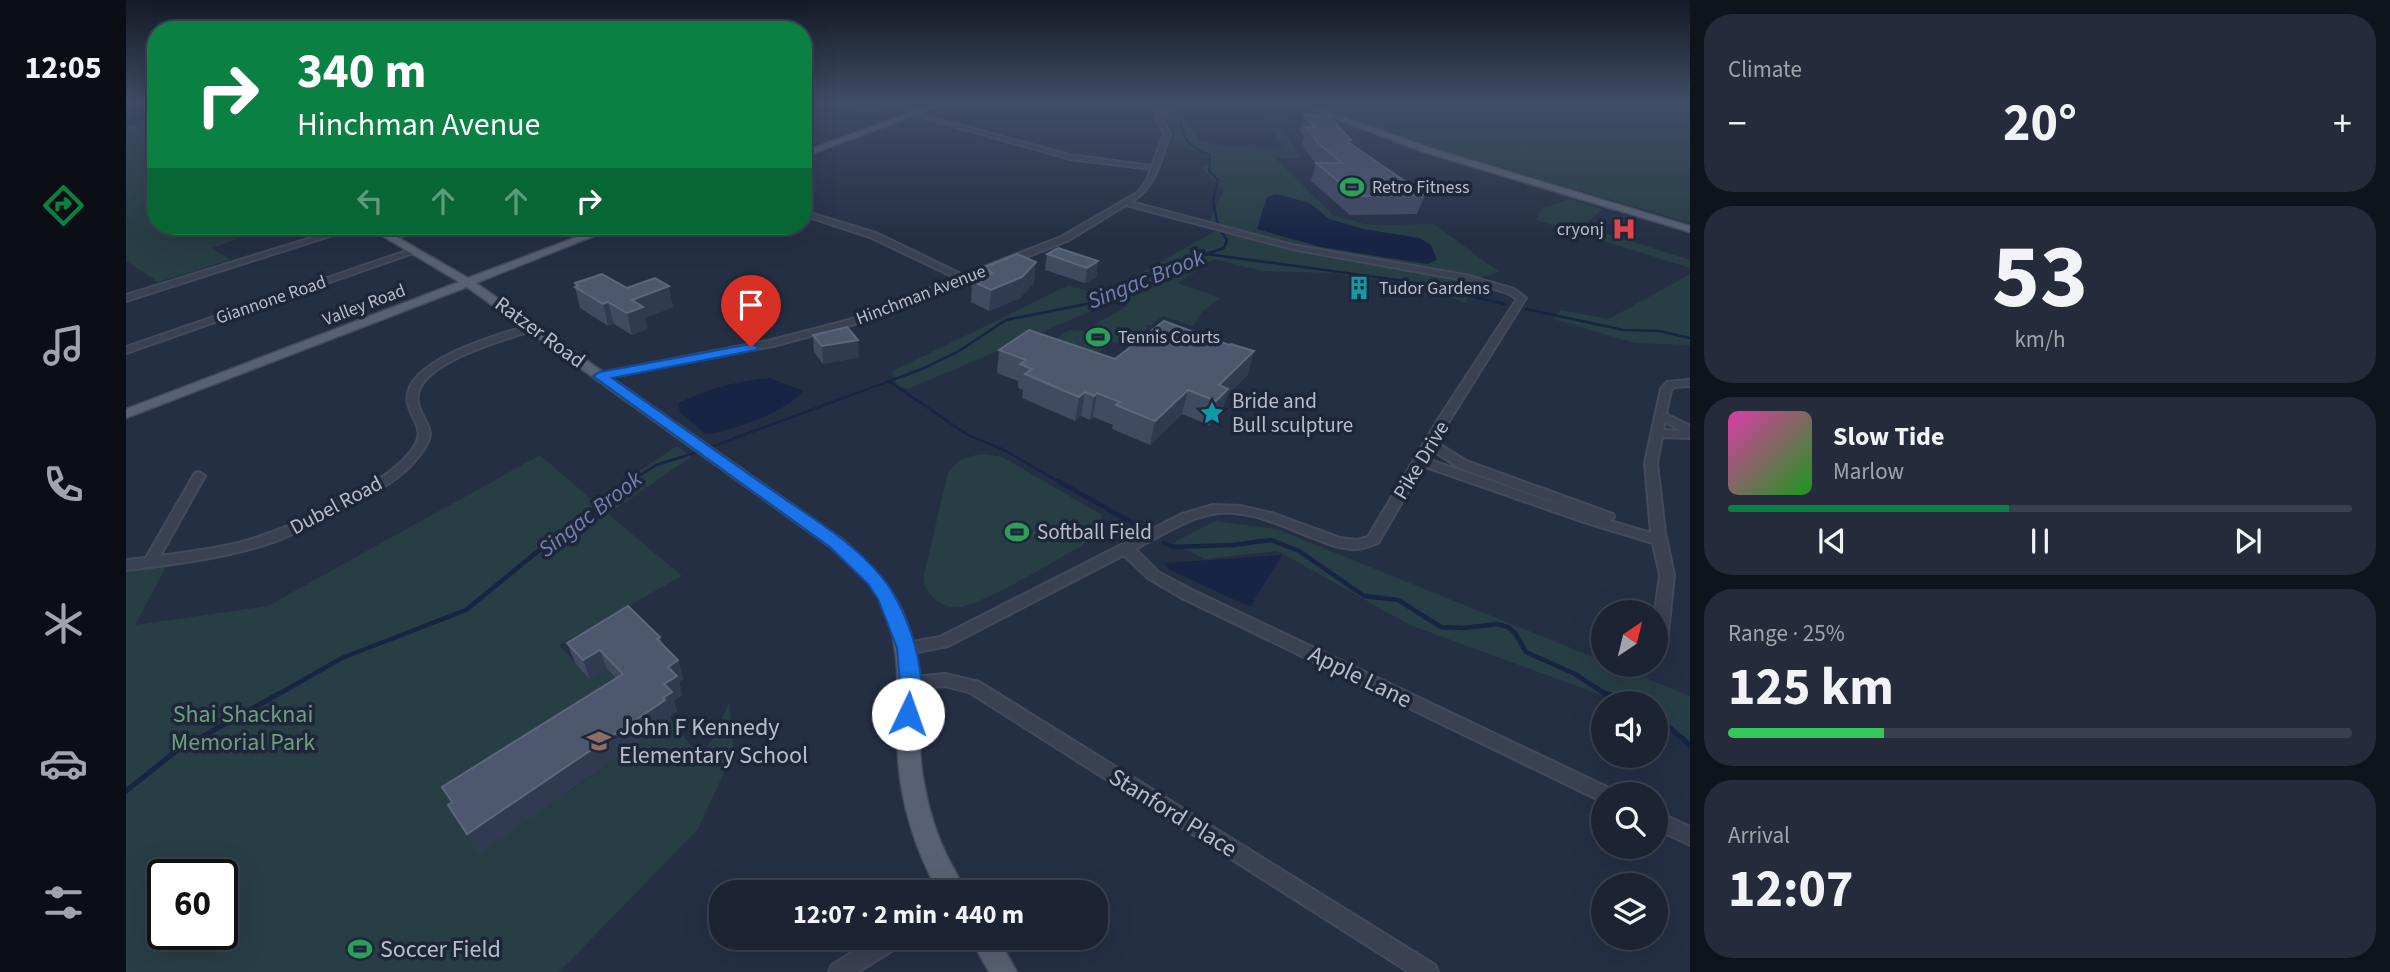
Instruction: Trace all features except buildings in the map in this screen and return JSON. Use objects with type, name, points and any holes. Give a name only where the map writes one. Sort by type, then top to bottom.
[{"type":"main road","points":[[1420,147],[1690,229]]},
{"type":"main road","name":"Ratzer Road","points":[[388,235],[469,283],[534,327],[836,543],[861,565],[887,596],[907,648],[913,783],[933,852],[947,880]]},
{"type":"main road","name":"Valley Road","points":[[126,414],[591,235]]},
{"type":"main road","points":[[990,950],[1004,972]]},
{"type":"street","points":[[1035,147],[1070,157],[1155,167]]},
{"type":"street","name":"Hinchman Avenue","points":[[600,376],[824,331],[1073,235],[1126,203],[1148,186],[1162,147]]},
{"type":"street","name":"Pike Drive","points":[[907,648],[943,642],[1192,514],[1222,508],[1245,509],[1268,514],[1345,545],[1367,544],[1373,540],[1522,298],[1465,278],[1292,247],[1126,203]]},
{"type":"street","points":[[812,216],[873,235],[964,279]]},
{"type":"street","points":[[126,298],[328,235]]},
{"type":"street","points":[[392,237],[399,235]]},
{"type":"street","name":"Giannone Road","points":[[126,350],[415,251]]},
{"type":"street","name":"Dubel Road","points":[[126,565],[222,551],[266,539],[323,515],[371,489],[407,462],[423,442],[426,428],[413,403],[412,391],[416,380],[442,362],[534,327]]},
{"type":"street","points":[[1664,600],[1667,575],[1659,537],[1651,463],[1666,389],[1671,384],[1690,383]]},
{"type":"street","points":[[1660,415],[1690,433]]},
{"type":"street","points":[[1656,433],[1690,433]]},
{"type":"street","points":[[1431,444],[1462,464],[1512,487]]},
{"type":"street","points":[[1421,461],[1512,487],[1659,537]]},
{"type":"street","points":[[150,562],[199,476]]},
{"type":"street","name":"Apple Lane","points":[[1125,548],[1153,575],[1180,591],[1591,788]]},
{"type":"street","name":"Stanford Place","points":[[910,683],[945,680],[973,687],[1428,972]]},
{"type":"street","points":[[1668,826],[1690,836]]},
{"type":"street","points":[[839,972],[875,950]]},
{"type":"green space","points":[[126,147],[147,147],[147,235],[247,235],[212,248],[230,260],[158,282],[126,261]]},
{"type":"green space","points":[[1181,147],[1294,147],[1301,158],[1275,158],[1334,216],[1369,225],[1434,224],[1499,272],[1464,283],[1467,303],[1420,287],[1333,273],[1263,271],[1214,259],[1178,283],[1220,298],[1201,313],[1193,326],[1163,316],[1151,325],[1146,325],[1147,328],[1126,345],[1112,342],[1088,360],[1047,344],[1070,330],[1084,331],[1127,306],[1115,301],[908,389],[898,386],[891,372],[1069,285],[1100,295],[1218,230],[1209,222],[1224,190],[1201,168],[1211,162],[1203,151]]},
{"type":"green space","points":[[1433,147],[1690,147],[1690,223]]},
{"type":"green space","points":[[1570,199],[1602,209],[1584,226],[1690,260],[1690,268],[1536,220],[1542,208]]},
{"type":"green space","points":[[1690,274],[1690,345],[1635,343],[1553,319],[1561,310],[1609,319]]},
{"type":"green space","name":"Shai Shacknai Memorial Park","points":[[677,446],[691,457],[608,514],[682,576],[559,645],[590,680],[607,669],[629,693],[460,824],[479,852],[558,795],[561,797],[671,720],[700,757],[716,734],[729,702],[734,751],[698,829],[559,972],[126,972],[126,569],[168,563],[135,625],[268,606],[540,455],[593,501]]},
{"type":"green space","name":"Softball Field","points":[[984,454],[1002,457],[1102,515],[1097,537],[986,598],[958,607],[945,605],[935,600],[923,580],[948,472],[964,459]]},
{"type":"green space","points":[[1215,521],[1276,529],[1591,656],[1591,677],[1643,677],[1690,696],[1690,742],[1668,725],[1668,691],[1591,691],[1410,625],[1278,551],[1205,559],[1173,543]]},
{"type":"water","points":[[1276,194],[1310,203],[1329,219],[1363,229],[1419,238],[1431,245],[1437,260],[1427,264],[1321,247],[1257,229],[1267,197]]},
{"type":"water","points":[[770,378],[803,391],[771,413],[743,425],[705,434],[680,412],[678,403],[700,394],[723,386]]},
{"type":"water","points":[[1282,555],[1250,607],[1168,569],[1165,563]]},
{"type":"waterway","points":[[1195,147],[1210,155],[1209,171],[1218,180],[1214,197]]},
{"type":"waterway","points":[[1214,195],[1218,225]]},
{"type":"waterway","name":"Singac Brook","points":[[708,448],[922,369],[959,351],[1006,320],[1091,303],[1169,267],[1224,248],[1227,240],[1221,231]]},
{"type":"waterway","points":[[1207,254],[1405,281],[1505,304]]},
{"type":"waterway","points":[[1526,309],[1623,330],[1659,331],[1690,338]]},
{"type":"waterway","points":[[890,382],[968,435],[1004,450],[1061,483]]},
{"type":"waterway","name":"Singac Brook","points":[[628,483],[656,465],[701,451]]},
{"type":"waterway","name":"Singac Brook","points":[[277,695],[342,658],[466,610],[537,552],[601,508],[630,481]]},
{"type":"waterway","points":[[1058,481],[1138,526]]},
{"type":"waterway","points":[[1164,543],[1173,547],[1233,545],[1271,540],[1299,551],[1364,596],[1398,600],[1441,627],[1463,628],[1497,624],[1508,627],[1515,633],[1526,652],[1575,674],[1601,691]]},
{"type":"waterway","name":"Singac Brook","points":[[126,791],[175,752],[280,693]]},
{"type":"waterway","points":[[1668,726],[1690,745]]},
{"type":"place","name":"Retro Fitness","points":[[1352,187]]},
{"type":"place","name":"cryonj","points":[[1624,229]]},
{"type":"place","name":"Tudor Gardens","points":[[1359,288]]},
{"type":"place","name":"Tennis Courts","points":[[1098,337]]},
{"type":"place","name":"Bride and Bull sculpture","points":[[1212,413]]},
{"type":"place","name":"Softball Field","points":[[1017,532]]},
{"type":"place","name":"John F Kennedy Elementary School","points":[[599,741]]},
{"type":"place","name":"Soccer Field","points":[[360,949]]},
{"type":"route","points":[[751,347],[600,376],[836,543],[874,579],[887,596],[907,648],[910,683],[908,714]]}]
